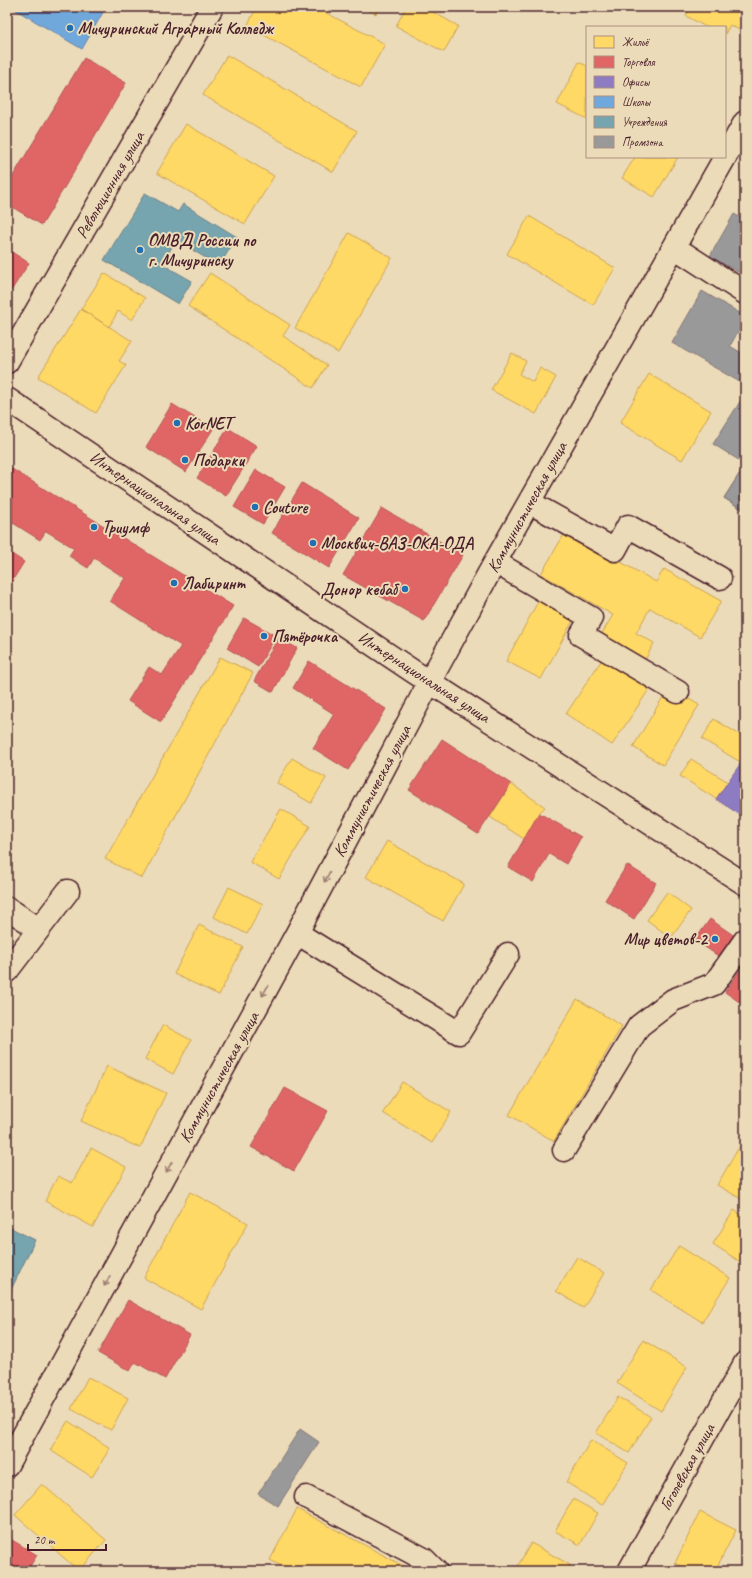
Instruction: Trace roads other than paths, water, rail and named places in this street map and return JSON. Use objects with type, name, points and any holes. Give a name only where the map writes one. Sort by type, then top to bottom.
[{"type":"street","name":"Революционная улица","points":[[7,362],[212,7]]},
{"type":"street","name":"Коммунистическая улица","points":[[726,155],[745,122]]},
{"type":"street","name":"Коммунистическая улица","points":[[7,1464],[12,1444],[297,933],[430,681],[495,562],[725,158]]},
{"type":"street","points":[[674,247],[745,293]]},
{"type":"street","name":"Интернациональная улица","points":[[7,399],[430,681],[745,884]]},
{"type":"street","points":[[529,502],[615,550],[628,526],[720,578]]},
{"type":"street","points":[[495,562],[590,618],[580,635],[678,692]]},
{"type":"street","points":[[7,971],[68,891]]},
{"type":"street","points":[[7,908],[39,929]]},
{"type":"street","points":[[297,933],[459,1033],[508,954]]},
{"type":"street","points":[[564,1150],[639,1026],[673,1000],[714,984],[745,940]]},
{"type":"street","name":"Гоголевская улица","points":[[629,1571],[745,1363]]},
{"type":"street","points":[[306,1497],[424,1559],[436,1571]]},
{"type":"place","name":"Мичуринский Аграрный Колледж","points":[[70,28]]},
{"type":"place","name":"ОМВД России по г. Мичуринску","points":[[140,250]]},
{"type":"place","name":"KorNET","points":[[177,423]]},
{"type":"place","name":"Подарки","points":[[185,460]]},
{"type":"place","name":"Couture","points":[[255,507]]},
{"type":"place","name":"Триумф","points":[[94,527]]},
{"type":"place","name":"Москвич-ВАЗ-ОКА-ОДА","points":[[313,543]]},
{"type":"place","name":"Лабиринт","points":[[174,583]]},
{"type":"place","name":"Донор кебаб","points":[[405,589]]},
{"type":"place","name":"Пятёрочка","points":[[264,636]]},
{"type":"place","name":"Мир цветов-2","points":[[715,939]]}]
